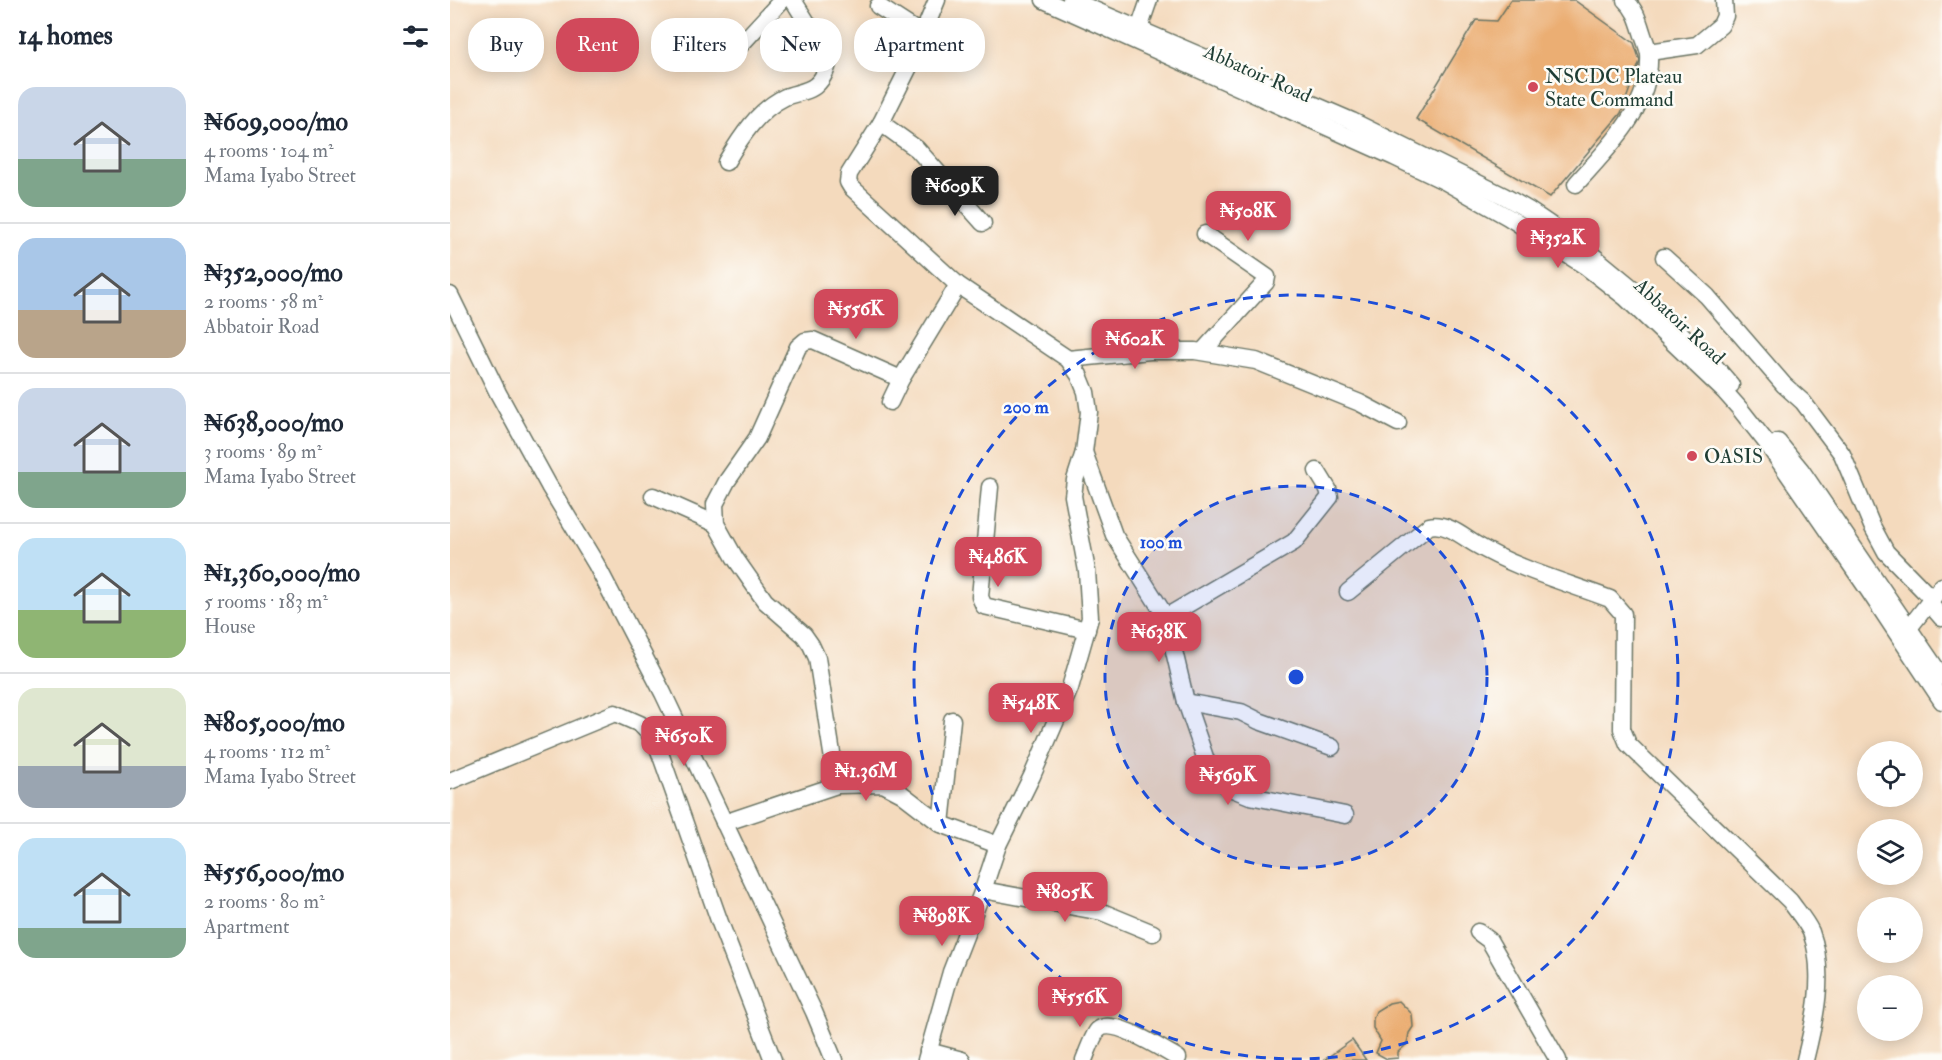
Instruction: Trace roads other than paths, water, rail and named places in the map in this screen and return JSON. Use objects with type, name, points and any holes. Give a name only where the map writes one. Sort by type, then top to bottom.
[{"type":"street","points":[[748,37],[782,0]]},
{"type":"street","points":[[726,162],[748,128],[784,97],[815,86],[827,68],[828,56],[793,0]]},
{"type":"street","points":[[930,18],[937,0]]},
{"type":"street","name":"Abbatoir Road","points":[[1044,0],[1446,182],[1508,217],[1585,266],[1626,298],[1740,409],[1766,442],[1942,701]]},
{"type":"street","name":"Abbatoir Road","points":[[1071,0],[1362,126],[1504,196],[1580,245],[1637,292],[1713,364],[1801,470],[1942,677]]},
{"type":"street","points":[[1139,29],[1149,0]]},
{"type":"street","points":[[1576,184],[1620,134],[1636,110],[1648,75],[1649,52],[1634,7],[1625,0]]},
{"type":"street","points":[[1649,52],[1697,45],[1721,25],[1725,16],[1724,0]]},
{"type":"street","points":[[878,6],[897,18]]},
{"type":"street","points":[[905,72],[881,123],[849,174],[850,187],[958,285],[1068,359],[1079,375],[1086,392],[1089,412],[1084,452],[1075,480],[1073,496],[1087,571],[1090,618],[1070,688],[1032,776],[998,845],[983,891],[951,972],[927,1056],[963,1060]]},
{"type":"street","points":[[881,123],[917,149],[983,223]]},
{"type":"street","points":[[1203,351],[1266,282],[1267,277],[1205,234]]},
{"type":"street","points":[[1664,257],[1707,296],[1784,385],[1803,402],[1842,454],[1872,526],[1886,552],[1934,596],[1942,618]]},
{"type":"street","points":[[890,402],[901,379],[958,285]]},
{"type":"street","points":[[450,295],[498,393],[549,486],[596,564],[658,683],[814,1012],[834,1060]]},
{"type":"street","points":[[837,785],[816,658],[811,645],[804,635],[765,600],[735,558],[716,524],[715,504],[727,481],[757,438],[798,347],[805,341],[813,340],[901,379]]},
{"type":"street","points":[[1068,359],[1150,351],[1203,351],[1256,361],[1360,404],[1398,423]]},
{"type":"street","points":[[1084,452],[1114,535],[1166,617],[1186,702],[1207,763],[1230,788],[1250,796],[1345,815]]},
{"type":"street","points":[[1166,617],[1294,542],[1330,497],[1317,471]]},
{"type":"street","points":[[990,487],[980,597],[984,606],[1087,630]]},
{"type":"street","points":[[653,496],[716,524]]},
{"type":"street","points":[[1348,592],[1429,526],[1438,524],[1497,557],[1610,599],[1617,606],[1623,614],[1622,729],[1628,744],[1790,901],[1810,931],[1818,961],[1818,988],[1805,1060]]},
{"type":"street","points":[[1909,627],[1934,596]]},
{"type":"street","points":[[1186,702],[1240,712],[1332,747]]},
{"type":"street","points":[[450,781],[615,713],[640,724],[655,739],[770,1056]]},
{"type":"street","points":[[942,824],[952,720]]},
{"type":"street","points":[[724,823],[837,785],[883,784],[902,794],[942,824],[998,845]]},
{"type":"street","points":[[983,891],[1102,912],[1153,933]]},
{"type":"street","points":[[1478,932],[1489,940],[1558,1060]]},
{"type":"street","points":[[1084,1060],[1098,1030],[1107,1026],[1120,1028],[1178,1058]]},
{"type":"place","name":"NSCDC Plateau State Command","points":[[1533,87]]},
{"type":"place","name":"OASIS","points":[[1692,456]]}]
